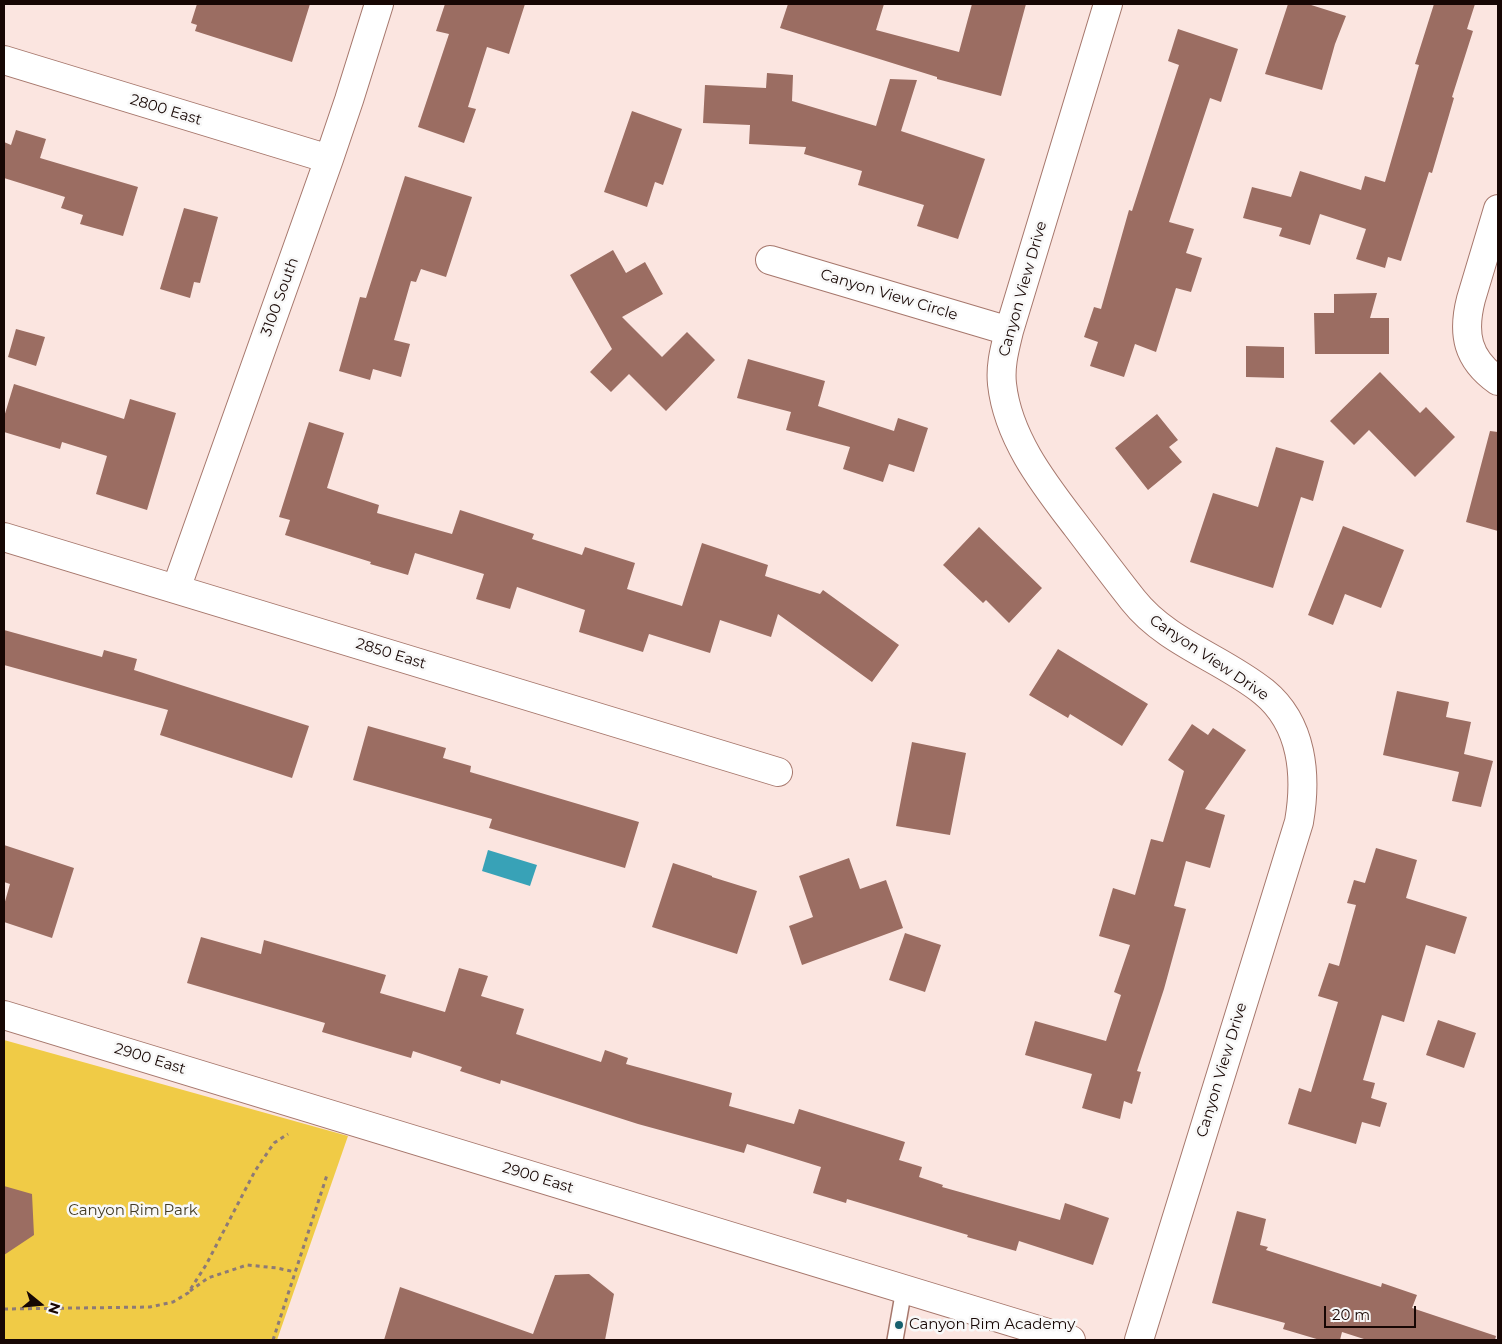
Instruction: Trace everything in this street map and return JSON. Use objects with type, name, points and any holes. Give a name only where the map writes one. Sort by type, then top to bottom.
[{"type":"street","name":"3100 South","points":[[176,589],[329,159],[378,4]]},
{"type":"street","name":"Canyon View Drive","points":[[1108,4],[1009,331],[1002,361],[1002,383],[1006,403],[1014,429],[1040,479],[1142,612],[1177,639],[1265,693],[1281,711],[1292,730],[1300,752],[1303,775],[1303,799],[1298,822],[1139,1340]]},
{"type":"street","name":"2800 East","points":[[4,60],[329,159]]},
{"type":"street","points":[[1498,209],[1467,314],[1466,329],[1469,345],[1475,359],[1485,371],[1498,381]]},
{"type":"street","name":"Canyon View Circle","points":[[770,260],[1009,331]]},
{"type":"street","name":"2850 East","points":[[4,537],[778,772]]},
{"type":"street","name":"2900 East","points":[[4,1014],[1072,1340]]},
{"type":"lane","points":[[895,1340],[904,1289]]},
{"type":"path","points":[[188,1293],[206,1265],[255,1171],[274,1143],[288,1134]]},
{"type":"path","points":[[273,1340],[326,1175]]},
{"type":"path","points":[[4,1309],[150,1307],[173,1302],[208,1278],[247,1266],[277,1268],[295,1272]]},
{"type":"green space","name":"Canyon Rim Park","points":[[4,1040],[348,1136],[277,1340],[4,1340]]},
{"type":"water","points":[[488,850],[537,865],[530,886],[482,871]]},
{"type":"building","points":[[197,4],[310,4],[292,62],[195,31],[197,25],[191,23]]},
{"type":"building","points":[[445,4],[525,4],[509,54],[487,47],[468,107],[476,109],[464,143],[418,127],[449,34],[436,31]]},
{"type":"building","points":[[788,4],[884,4],[876,30],[959,52],[972,4],[1026,4],[1001,96],[937,79],[937,77],[780,28]]},
{"type":"building","points":[[1288,4],[1308,4],[1346,16],[1335,44],[1322,90],[1265,74]]},
{"type":"building","points":[[1434,4],[1475,4],[1467,29],[1473,31],[1452,97],[1454,98],[1432,173],[1429,172],[1401,261],[1388,257],[1385,268],[1356,259],[1366,229],[1320,214],[1310,245],[1279,236],[1282,228],[1243,218],[1252,187],[1291,197],[1300,171],[1361,190],[1365,176],[1385,182],[1419,65],[1415,64]]},
{"type":"building","points":[[1178,29],[1238,49],[1221,102],[1210,98],[1169,222],[1194,229],[1186,253],[1202,258],[1191,292],[1176,288],[1156,352],[1135,344],[1124,377],[1090,366],[1098,342],[1084,337],[1094,307],[1101,309],[1129,210],[1132,211],[1179,65],[1168,61]]},
{"type":"building","points":[[767,73],[793,75],[792,101],[876,126],[890,79],[917,80],[901,131],[985,159],[958,239],[917,226],[924,205],[858,185],[862,171],[804,154],[806,147],[749,144],[750,125],[703,123],[705,85],[766,88]]},
{"type":"building","points":[[632,111],[682,129],[663,185],[655,182],[647,207],[604,192]]},
{"type":"building","points":[[16,130],[46,139],[40,158],[138,187],[123,236],[80,224],[83,215],[61,208],[65,197],[4,178],[4,142],[11,145]]},
{"type":"building","points":[[405,176],[472,197],[446,277],[421,269],[416,282],[411,281],[394,340],[410,344],[401,377],[373,369],[370,380],[339,371],[360,297],[366,298]]},
{"type":"building","points":[[184,208],[218,217],[200,283],[194,282],[190,298],[160,289]]},
{"type":"building","points":[[613,250],[626,273],[645,262],[663,294],[622,317],[662,357],[687,332],[715,360],[666,411],[629,374],[611,392],[590,372],[612,349],[570,275]]},
{"type":"building","points":[[1377,293],[1370,318],[1389,318],[1389,354],[1315,354],[1314,313],[1334,313],[1334,294]]},
{"type":"building","points":[[16,329],[45,337],[36,366],[8,357]]},
{"type":"building","points":[[1246,346],[1284,347],[1284,378],[1246,377]]},
{"type":"building","points":[[748,359],[825,381],[818,406],[894,431],[898,418],[928,428],[914,472],[889,464],[883,482],[843,469],[850,447],[786,430],[791,412],[737,398]]},
{"type":"building","points":[[1380,372],[1420,413],[1426,407],[1455,437],[1415,477],[1369,430],[1354,445],[1330,421]]},
{"type":"building","points":[[14,384],[124,419],[130,399],[176,413],[147,510],[96,494],[107,456],[62,442],[60,449],[4,432],[4,417]]},
{"type":"building","points":[[1157,414],[1178,440],[1169,447],[1182,462],[1148,490],[1115,448]]},
{"type":"building","points":[[309,422],[344,433],[327,488],[379,505],[377,513],[452,534],[460,510],[534,534],[532,539],[582,555],[585,547],[635,563],[627,589],[682,606],[702,543],[768,565],[765,576],[820,594],[823,590],[899,645],[872,682],[778,614],[771,637],[720,620],[710,653],[649,634],[643,652],[579,632],[585,610],[517,587],[510,609],[476,599],[484,574],[415,553],[408,575],[285,535],[290,520],[279,517]]},
{"type":"building","points":[[1490,431],[1498,432],[1498,531],[1466,522]]},
{"type":"building","points":[[1276,447],[1324,461],[1313,501],[1301,497],[1273,588],[1190,562],[1213,493],[1258,507]]},
{"type":"building","points":[[1343,526],[1404,550],[1381,608],[1345,594],[1333,625],[1308,615]]},
{"type":"building","points":[[979,527],[1042,588],[1009,623],[986,600],[983,603],[943,565]]},
{"type":"building","points":[[4,630],[102,657],[104,650],[137,659],[134,670],[309,726],[292,778],[160,735],[168,710],[4,665]]},
{"type":"building","points":[[1058,649],[1148,704],[1122,746],[1070,714],[1068,718],[1029,695]]},
{"type":"building","points":[[1397,691],[1449,702],[1446,717],[1471,722],[1464,754],[1493,761],[1481,807],[1452,801],[1459,772],[1383,755]]},
{"type":"building","points":[[1192,724],[1208,735],[1213,728],[1246,750],[1205,809],[1225,815],[1210,868],[1186,861],[1174,906],[1186,909],[1164,989],[1137,1071],[1141,1072],[1132,1104],[1124,1101],[1120,1119],[1082,1108],[1092,1074],[1025,1055],[1035,1021],[1106,1041],[1121,995],[1114,992],[1130,945],[1099,936],[1113,888],[1135,895],[1151,839],[1163,842],[1184,771],[1168,760]]},
{"type":"building","points":[[368,726],[446,748],[443,758],[471,766],[470,772],[639,822],[625,868],[489,828],[492,819],[353,780]]},
{"type":"building","points":[[912,742],[966,753],[950,835],[896,826]]},
{"type":"building","points":[[4,845],[74,868],[52,938],[4,922],[4,905],[10,884],[4,882]]},
{"type":"building","points":[[1376,848],[1417,860],[1406,898],[1467,917],[1455,954],[1426,945],[1404,1022],[1382,1015],[1363,1080],[1375,1083],[1371,1098],[1387,1103],[1380,1127],[1362,1122],[1356,1144],[1288,1124],[1299,1088],[1311,1092],[1338,1002],[1318,996],[1329,963],[1339,966],[1356,905],[1347,903],[1354,880],[1365,883]]},
{"type":"building","points":[[849,858],[860,889],[886,880],[903,928],[802,965],[789,926],[813,917],[799,876]]},
{"type":"building","points":[[673,863],[757,891],[737,954],[652,927]]},
{"type":"building","points":[[905,933],[941,945],[925,992],[889,980]]},
{"type":"building","points":[[201,937],[261,954],[264,940],[386,975],[380,993],[445,1012],[459,968],[488,976],[481,996],[524,1009],[516,1034],[601,1062],[605,1050],[628,1058],[626,1064],[732,1093],[729,1106],[794,1124],[799,1109],[905,1142],[899,1160],[922,1167],[919,1177],[943,1185],[942,1187],[1060,1220],[1065,1203],[1109,1218],[1093,1265],[1019,1241],[1016,1251],[847,1199],[846,1203],[813,1193],[821,1167],[747,1144],[744,1153],[638,1124],[501,1080],[500,1084],[460,1071],[462,1067],[413,1051],[411,1058],[322,1032],[325,1023],[187,983]]},
{"type":"building","points":[[1438,1020],[1476,1033],[1464,1068],[1426,1055]]},
{"type":"building","points":[[4,1186],[32,1194],[34,1235],[4,1255]]},
{"type":"building","points":[[1237,1211],[1266,1219],[1260,1245],[1268,1247],[1266,1250],[1381,1287],[1382,1283],[1417,1295],[1412,1308],[1496,1336],[1495,1340],[1367,1340],[1342,1332],[1340,1340],[1320,1340],[1283,1329],[1285,1323],[1212,1303]]},
{"type":"building","points":[[589,1274],[614,1294],[605,1340],[384,1340],[400,1287],[533,1334],[555,1275]]},
{"type":"place","name":"Canyon Rim Academy","points":[[899,1325]]}]
